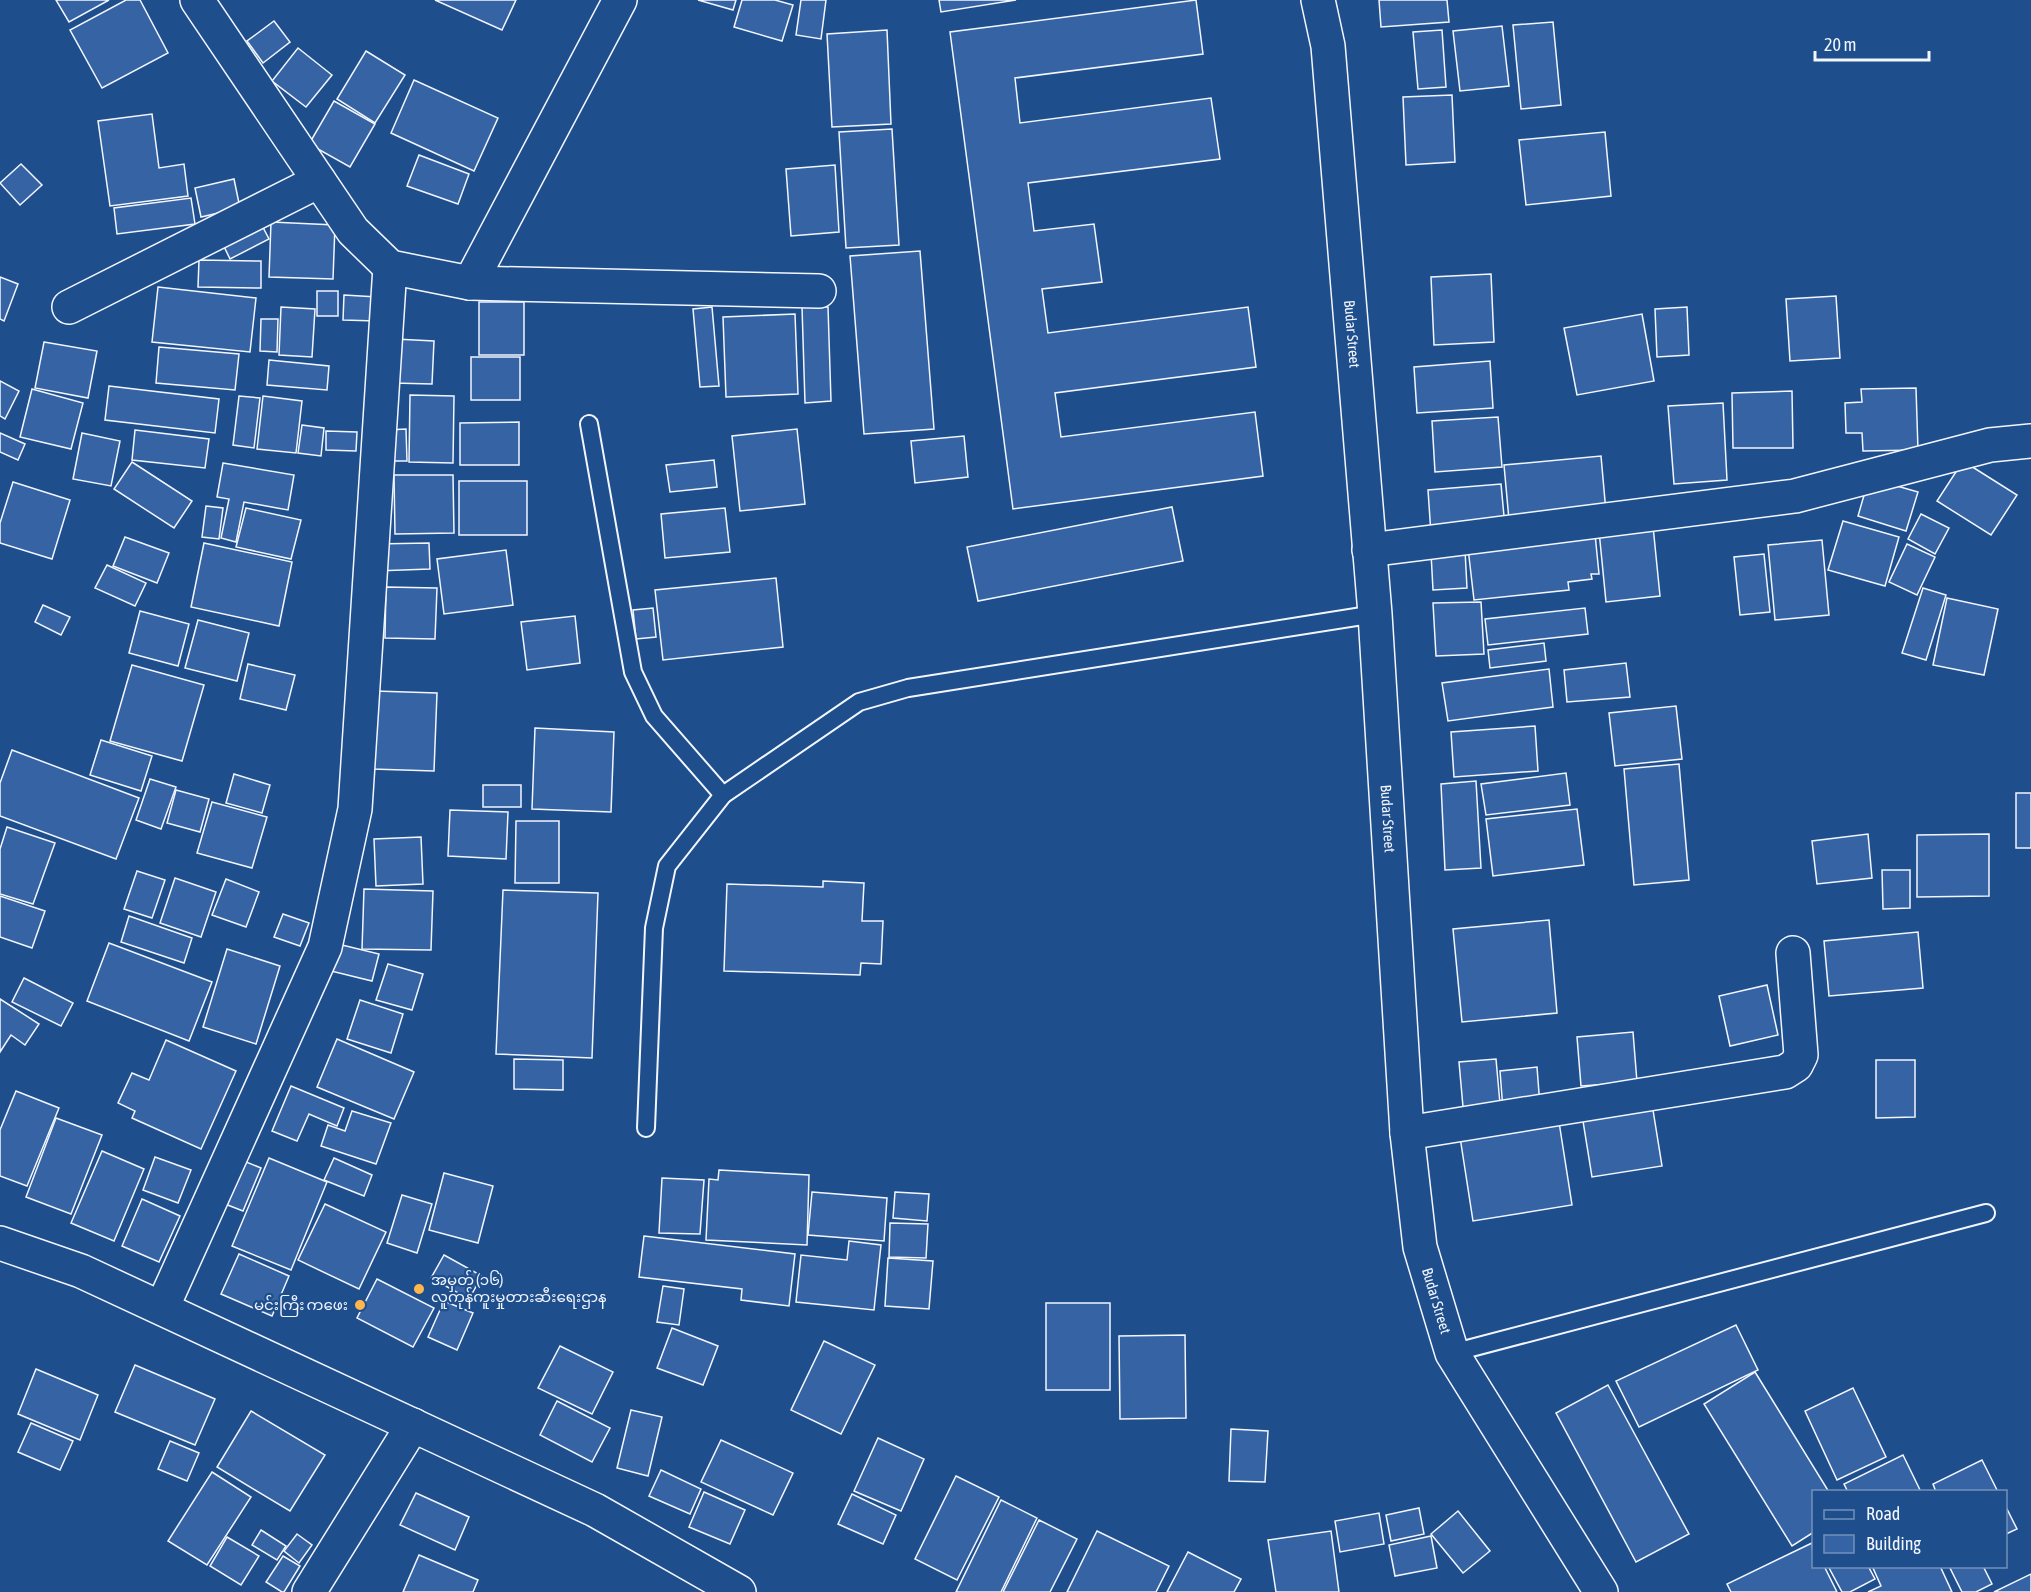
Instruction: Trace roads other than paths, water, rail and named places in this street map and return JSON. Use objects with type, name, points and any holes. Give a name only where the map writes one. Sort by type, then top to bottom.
[{"type":"street","points":[[197,0],[353,231],[390,267],[470,283],[819,291]]},
{"type":"street","points":[[470,283],[620,0]]},
{"type":"street","name":"Budar Street","points":[[1318,0],[1328,46],[1374,614],[1407,1133],[1420,1247],[1452,1353],[1601,1592]]},
{"type":"street","points":[[69,307],[319,181]]},
{"type":"street","points":[[162,1308],[325,947],[356,808],[390,267]]},
{"type":"street","points":[[1369,550],[1795,495],[1990,445],[2031,441]]},
{"type":"street","points":[[1407,1133],[1785,1072],[1796,1065],[1801,1055],[1794,953]]},
{"type":"street","points":[[0,1243],[81,1271],[595,1510],[739,1592]]},
{"type":"street","points":[[309,1592],[413,1425]]},
{"type":"lane","points":[[589,424],[633,672],[654,716],[723,795]]},
{"type":"lane","points":[[646,1128],[654,928],[667,866],[723,795],[859,702],[908,688],[1374,614]]},
{"type":"lane","points":[[1452,1353],[1986,1213]]},
{"type":"place","name":"အမှတ် (၁၆) လူကုန်ကူးမှုတားဆီးရေးဌာန","points":[[419,1289]]},
{"type":"place","name":"မင်းကြီး ကဖေး","points":[[360,1305]]}]
